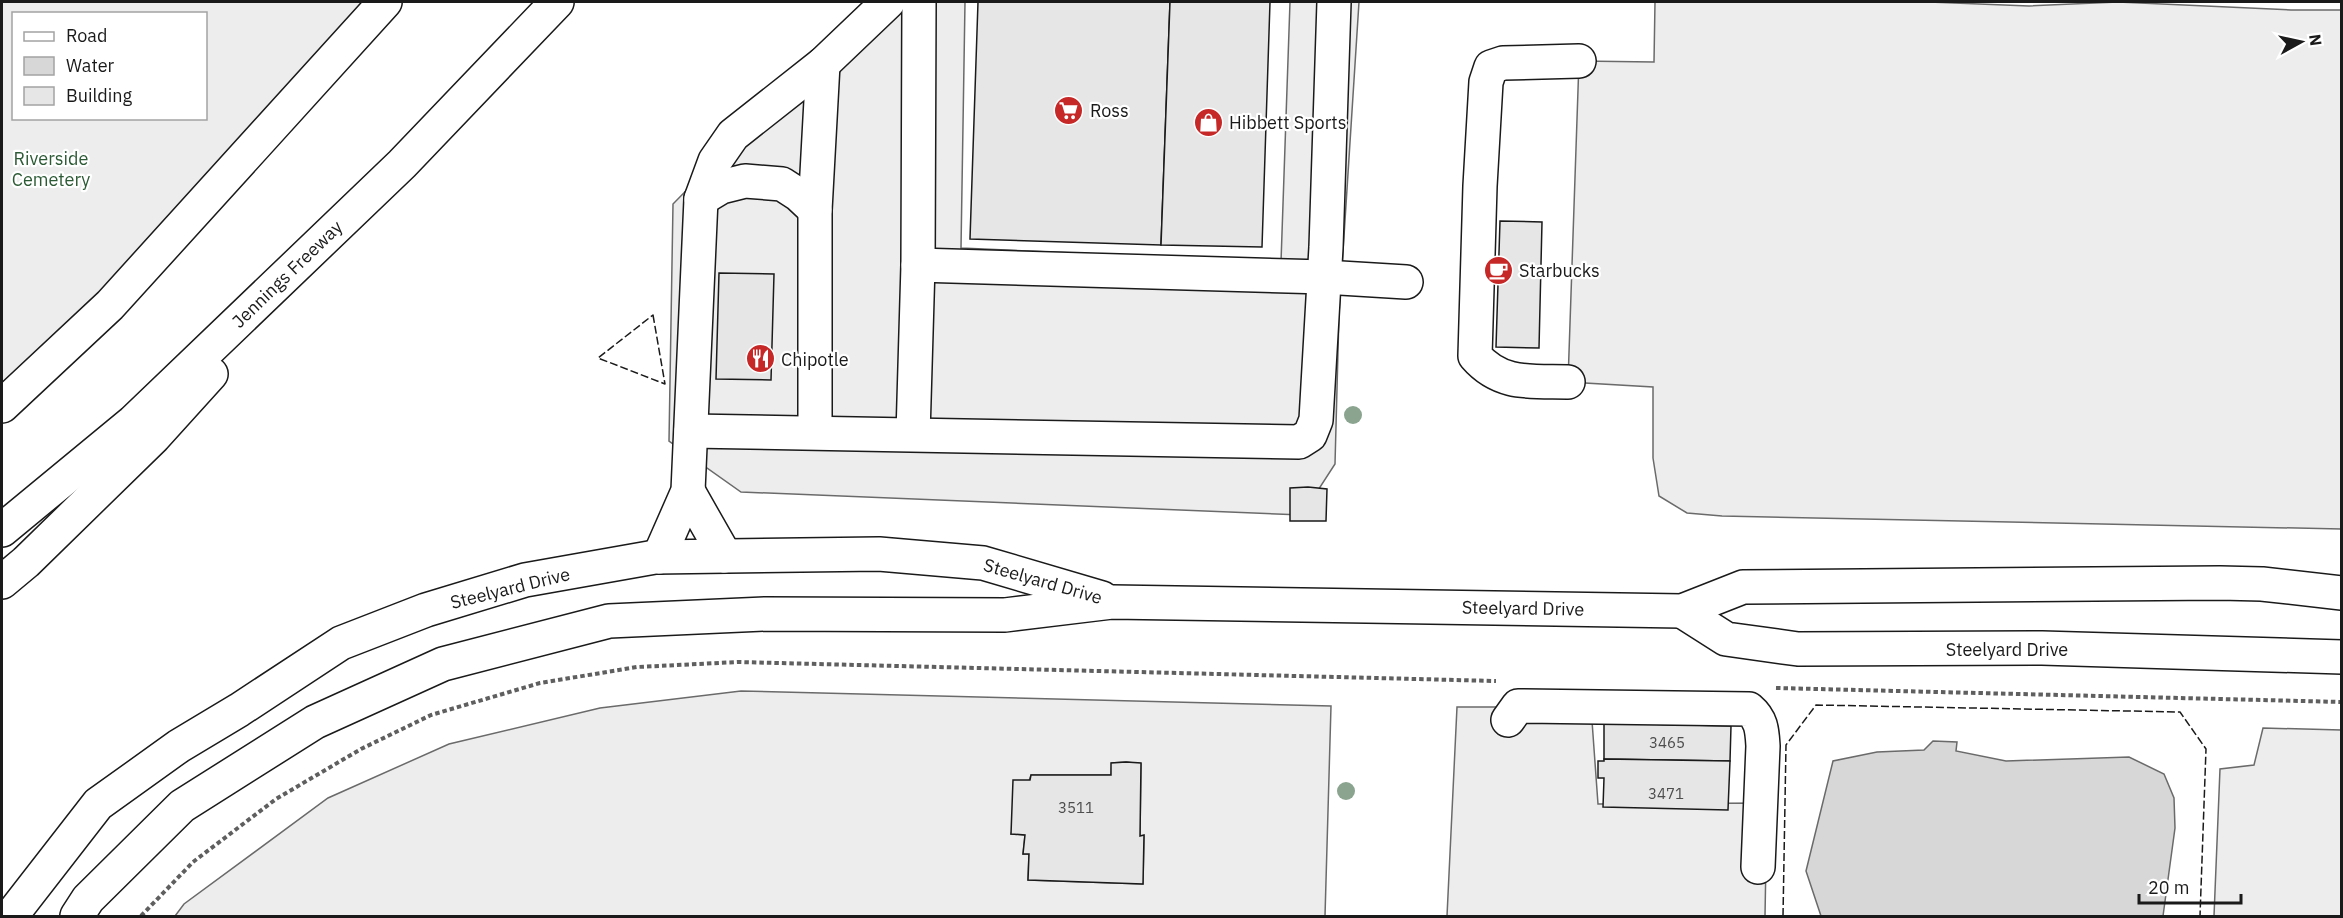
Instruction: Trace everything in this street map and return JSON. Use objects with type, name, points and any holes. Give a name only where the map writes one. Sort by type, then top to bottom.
[{"type":"main road","points":[[2,406],[110,305],[386,2]]},
{"type":"main road","name":"Jennings Freeway","points":[[2,530],[133,422],[402,164],[556,2]]},
{"type":"main road","points":[[659,557],[688,491],[702,199],[715,161],[733,135],[823,64],[888,2]]},
{"type":"main road","points":[[912,434],[918,265],[919,2]]},
{"type":"main road","points":[[691,431],[1299,442],[1310,435],[1316,420],[1324,277],[1334,2]]},
{"type":"main road","points":[[1568,382],[1503,378],[1486,368],[1475,356],[1479,186],[1486,82],[1491,67],[1503,63],[1579,61]]},
{"type":"main road","points":[[815,432],[815,210],[823,64]]},
{"type":"main road","points":[[2,582],[26,562],[154,437],[402,164]]},
{"type":"main road","points":[[702,199],[721,187],[744,181],[782,184],[800,195],[815,210]]},
{"type":"main road","points":[[918,265],[1324,277],[1406,282]]},
{"type":"main road","points":[[2,396],[33,378]]},
{"type":"main road","points":[[688,491],[725,556]]},
{"type":"main road","name":"Steelyard Drive","points":[[11,916],[98,804],[179,746],[239,710],[340,643],[426,610],[525,580],[659,557],[879,554],[983,562],[1112,602]]},
{"type":"main road","name":"Steelyard Drive","points":[[76,916],[88,899],[182,806],[315,722],[443,664],[609,621],[765,614],[1005,615],[1112,602],[1682,611],[1743,586],[2220,583],[2262,584],[2342,593]]},
{"type":"main road","name":"Steelyard Drive","points":[[1682,611],[1726,639],[1798,650],[2042,648],[2342,657]]},
{"type":"main road","points":[[1509,720],[1518,706],[1749,709],[1757,716],[1763,746],[1758,867]]},
{"type":"path","points":[[141,916],[193,862],[276,799],[361,749],[431,716],[540,683],[637,667],[738,662],[1505,681]]},
{"type":"path","points":[[1775,688],[2342,702]]},
{"type":"shaded area","points":[[2,2],[385,2],[2,396]]},
{"type":"shaded area","points":[[871,2],[965,2],[961,248],[1281,262],[1290,2],[1359,2],[1339,314],[1335,464],[1302,515],[741,492],[669,441],[673,204]]},
{"type":"shaded area","points":[[1655,2],[1929,2],[2029,6],[2118,2],[2341,10],[2341,529],[1722,516],[1687,513],[1659,496],[1653,458],[1653,387],[1568,382],[1579,61],[1654,62]]},
{"type":"shaded area","points":[[741,691],[1331,706],[1325,916],[175,916],[184,904],[328,798],[449,744],[600,708]],"holes":[[[1112,763],[1141,764],[1140,836],[1144,836],[1143,884],[1028,880],[1029,854],[1023,854],[1025,835],[1011,834],[1031,775],[1111,775]]]},
{"type":"shaded area","points":[[1457,707],[1591,707],[1598,804],[1767,803],[1765,916],[1447,916]]},
{"type":"shaded area","points":[[2263,728],[2341,730],[2341,916],[2214,916],[2220,769],[2254,765]]},
{"type":"water","points":[[1933,741],[1957,742],[1956,751],[2006,761],[2129,757],[2164,774],[2174,798],[2175,828],[2163,916],[1821,916],[1806,871],[1833,761],[1877,752],[1924,750]]},
{"type":"building","points":[[978,2],[1170,2],[1161,245],[970,239]]},
{"type":"building","points":[[1170,2],[1270,2],[1262,247],[1161,245]]},
{"type":"building","points":[[1500,221],[1542,222],[1539,348],[1496,347]]},
{"type":"building","points":[[719,273],[774,274],[771,380],[716,379]]},
{"type":"building","points":[[1290,488],[1327,489],[1326,521],[1290,521]]},
{"type":"building","points":[[1604,723],[1731,726],[1730,761],[1604,759]]},
{"type":"building","points":[[1604,759],[1730,761],[1728,810],[1603,807],[1604,778],[1598,778],[1598,761],[1604,761]]},
{"type":"building","points":[[1111,763],[1141,763],[1140,836],[1144,835],[1143,884],[1028,880],[1029,854],[1023,854],[1025,835],[1011,834],[1013,780],[1030,780],[1031,775],[1111,775]]},
{"type":"fence","points":[[653,315],[665,384],[598,358],[653,315]]},
{"type":"fence","points":[[1783,916],[1786,745],[1816,705],[2180,712],[2206,749],[2200,916]]},
{"type":"place","name":"Ross","points":[[1069,110]]},
{"type":"place","name":"Hibbett Sports","points":[[1208,122]]},
{"type":"place","name":"Starbucks","points":[[1498,270]]},
{"type":"place","name":"Chipotle","points":[[760,359]]},
{"type":"park label","name":"Riverside Cemetery","points":[[51,168]]}]
